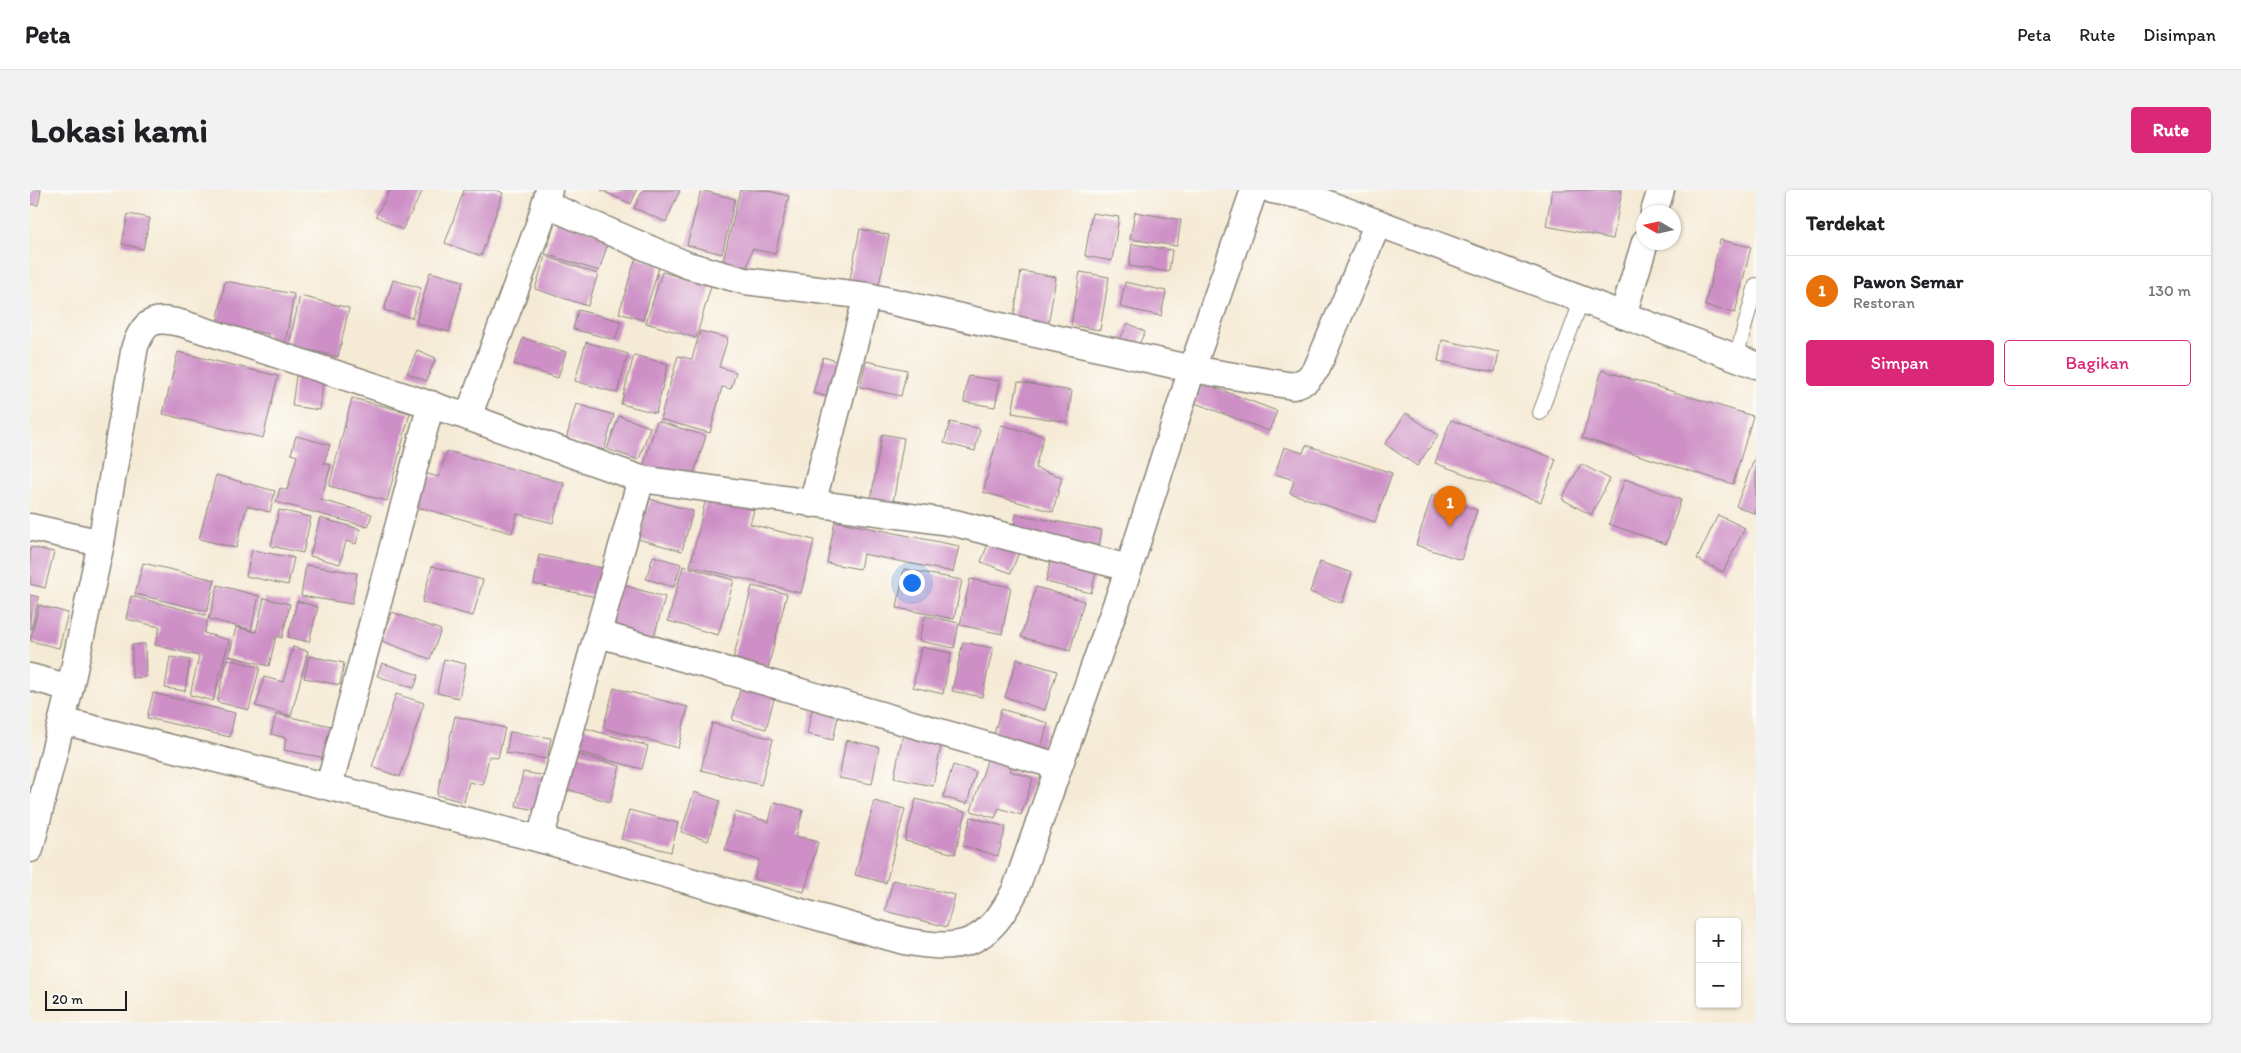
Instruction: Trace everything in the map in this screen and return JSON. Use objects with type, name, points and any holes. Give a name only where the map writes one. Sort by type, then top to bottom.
[{"type":"street","points":[[62,721],[540,839],[904,941],[949,946],[977,938],[989,929],[1004,912],[1015,891],[1129,568],[1192,370],[1254,190]]},
{"type":"street","points":[[1272,190],[1309,197],[1746,361]]},
{"type":"street","points":[[1656,205],[1661,190]]},
{"type":"street","points":[[468,417],[547,197],[663,255],[745,281],[867,296],[1192,370],[1293,386],[1307,380],[1317,368],[1378,223]]},
{"type":"street","points":[[1623,315],[1643,250]]},
{"type":"street","points":[[812,504],[867,296]]},
{"type":"street","points":[[30,849],[70,688],[101,543],[135,346],[142,328],[154,321],[168,320],[184,324],[430,404],[641,479],[954,524],[1129,568]]},
{"type":"street","points":[[329,786],[430,404]]},
{"type":"street","points":[[540,839],[641,479]]},
{"type":"street","points":[[30,527],[101,543]]},
{"type":"street","points":[[599,634],[1058,766]]},
{"type":"street","points":[[30,677],[70,688]]},
{"type":"lane","points":[[1746,361],[1756,285]]},
{"type":"lane","points":[[1540,413],[1582,300]]},
{"type":"building","points":[[30,190],[41,190],[38,205],[30,204]]},
{"type":"building","points":[[390,190],[423,190],[402,230],[376,216]]},
{"type":"building","points":[[464,190],[496,190],[503,193],[481,256],[445,243]]},
{"type":"building","points":[[601,190],[637,190],[631,204]]},
{"type":"building","points":[[643,190],[680,190],[666,222],[634,208]]},
{"type":"building","points":[[701,190],[735,199],[722,254],[687,245]]},
{"type":"building","points":[[740,190],[764,190],[789,196],[775,254],[752,249],[746,271],[722,265]]},
{"type":"building","points":[[1552,190],[1622,190],[1613,239],[1546,226]]},
{"type":"building","points":[[1135,212],[1181,220],[1177,246],[1130,239]]},
{"type":"building","points":[[1092,213],[1119,217],[1112,261],[1085,256]]},
{"type":"building","points":[[128,214],[150,218],[143,249],[122,244]]},
{"type":"building","points":[[556,220],[610,237],[599,271],[545,254]]},
{"type":"building","points":[[860,229],[889,235],[878,290],[849,284]]},
{"type":"building","points":[[1720,240],[1751,247],[1735,313],[1705,306]]},
{"type":"building","points":[[1132,244],[1172,250],[1169,272],[1129,266]]},
{"type":"building","points":[[545,256],[598,274],[588,306],[535,289]]},
{"type":"building","points":[[636,257],[660,264],[643,320],[619,313]]},
{"type":"building","points":[[1021,271],[1056,277],[1048,326],[1013,321]]},
{"type":"building","points":[[430,272],[463,281],[449,332],[416,323]]},
{"type":"building","points":[[662,272],[711,286],[696,338],[646,323]]},
{"type":"building","points":[[1080,272],[1109,277],[1100,330],[1071,325]]},
{"type":"building","points":[[393,280],[421,288],[412,318],[384,310]]},
{"type":"building","points":[[225,281],[294,294],[284,350],[266,347],[268,334],[217,324]]},
{"type":"building","points":[[1125,282],[1166,291],[1161,316],[1120,307]]},
{"type":"building","points":[[300,296],[349,308],[338,357],[289,345]]},
{"type":"building","points":[[578,310],[621,321],[615,340],[573,329]]},
{"type":"building","points":[[1128,323],[1145,332],[1137,348],[1120,339]]},
{"type":"building","points":[[700,331],[728,338],[719,367],[736,372],[731,389],[722,387],[710,433],[660,419],[678,356],[692,359]]},
{"type":"building","points":[[523,338],[566,352],[558,378],[514,364]]},
{"type":"building","points":[[1442,340],[1499,352],[1495,372],[1438,361]]},
{"type":"building","points":[[586,342],[628,354],[617,393],[575,381]]},
{"type":"building","points":[[417,350],[436,358],[426,381],[407,373]]},
{"type":"building","points":[[178,352],[278,376],[263,438],[163,414]]},
{"type":"building","points":[[634,355],[668,364],[656,413],[621,404]]},
{"type":"building","points":[[823,357],[840,362],[831,398],[813,393]]},
{"type":"building","points":[[866,361],[907,370],[901,396],[860,387]]},
{"type":"building","points":[[1602,370],[1753,416],[1733,484],[1582,438]]},
{"type":"building","points":[[296,376],[323,379],[320,410],[292,406]]},
{"type":"building","points":[[968,376],[1000,381],[995,407],[964,402]]},
{"type":"building","points":[[1018,382],[1072,391],[1067,422],[1012,413]]},
{"type":"building","points":[[1203,383],[1277,411],[1269,431],[1195,403]]},
{"type":"building","points":[[352,398],[410,413],[387,501],[329,486]]},
{"type":"building","points":[[576,404],[614,415],[604,450],[566,439]]},
{"type":"building","points":[[1406,413],[1438,435],[1417,466],[1385,444]]},
{"type":"building","points":[[619,416],[650,427],[639,460],[607,449]]},
{"type":"building","points":[[1451,420],[1556,459],[1541,502],[1435,463]]},
{"type":"building","points":[[657,421],[706,436],[691,482],[643,467]]},
{"type":"building","points":[[950,422],[980,429],[975,451],[944,443]]},
{"type":"building","points":[[1001,425],[1044,436],[1035,468],[1062,477],[1053,512],[983,492]]},
{"type":"building","points":[[882,434],[904,438],[892,509],[870,505]]},
{"type":"building","points":[[296,436],[330,445],[324,463],[331,465],[321,500],[372,514],[368,527],[276,502],[280,488],[287,490],[297,456],[291,454]]},
{"type":"building","points":[[1306,445],[1392,473],[1375,522],[1290,493],[1294,480],[1275,474],[1284,447],[1303,453]]},
{"type":"building","points":[[447,451],[564,483],[553,523],[517,514],[512,533],[407,504],[416,471],[439,477]]},
{"type":"building","points":[[1756,455],[1756,514],[1736,506]]},
{"type":"building","points":[[1581,464],[1610,479],[1591,515],[1562,499]]},
{"type":"building","points":[[216,475],[275,491],[270,512],[247,506],[236,548],[199,539]]},
{"type":"building","points":[[1625,479],[1681,500],[1666,544],[1609,524]]},
{"type":"building","points":[[1432,495],[1477,510],[1461,560],[1416,545]]},
{"type":"building","points":[[706,498],[754,510],[750,524],[814,540],[801,593],[690,566]]},
{"type":"building","points":[[650,499],[693,511],[682,551],[638,539]]},
{"type":"building","points":[[279,510],[311,517],[303,553],[271,546]]},
{"type":"building","points":[[1016,514],[1102,530],[1098,553],[1012,537]]},
{"type":"building","points":[[1718,515],[1745,528],[1723,572],[1697,559]]},
{"type":"building","points":[[320,518],[360,529],[356,544],[346,541],[340,564],[310,556]]},
{"type":"building","points":[[835,521],[959,546],[953,572],[863,554],[860,569],[827,563]]},
{"type":"building","points":[[990,539],[1020,549],[1011,573],[981,562]]},
{"type":"building","points":[[30,547],[54,552],[45,588],[30,584]]},
{"type":"building","points":[[252,550],[294,558],[288,585],[246,576]]},
{"type":"building","points":[[1052,554],[1098,564],[1091,593],[1046,582]]},
{"type":"building","points":[[539,555],[607,569],[601,598],[534,584]]},
{"type":"building","points":[[653,556],[681,564],[674,587],[646,579]]},
{"type":"building","points":[[1320,562],[1352,573],[1342,603],[1310,592]]},
{"type":"building","points":[[143,563],[215,580],[207,611],[135,594]]},
{"type":"building","points":[[306,565],[357,573],[352,604],[301,596]]},
{"type":"building","points":[[432,566],[483,580],[473,616],[422,602]]},
{"type":"building","points":[[683,566],[734,580],[718,635],[668,621]]},
{"type":"building","points":[[904,569],[962,580],[954,619],[897,608]]},
{"type":"building","points":[[970,579],[1011,587],[1002,634],[960,625]]},
{"type":"building","points":[[616,583],[665,597],[652,644],[602,630]]},
{"type":"building","points":[[218,585],[259,596],[251,630],[209,619]]},
{"type":"building","points":[[752,586],[787,594],[768,668],[733,659]]},
{"type":"building","points":[[1036,587],[1084,601],[1070,651],[1021,637]]},
{"type":"building","points":[[30,595],[39,597],[31,629],[30,629]]},
{"type":"building","points":[[131,596],[209,616],[204,633],[229,640],[213,701],[190,695],[199,656],[155,645],[160,627],[126,619]]},
{"type":"building","points":[[264,598],[290,604],[282,638],[276,636],[269,666],[229,656],[236,627],[256,632]]},
{"type":"building","points":[[297,601],[318,607],[309,642],[288,637]]},
{"type":"building","points":[[39,605],[68,613],[59,648],[30,641]]},
{"type":"building","points":[[392,612],[441,630],[430,659],[382,641]]},
{"type":"building","points":[[925,616],[959,623],[954,648],[919,641]]},
{"type":"building","points":[[963,642],[993,648],[982,697],[952,691]]},
{"type":"building","points":[[145,644],[146,677],[132,678],[132,645]]},
{"type":"building","points":[[293,647],[308,651],[291,716],[256,706],[264,677],[283,682]]},
{"type":"building","points":[[921,647],[951,653],[943,694],[913,687]]},
{"type":"building","points":[[309,656],[344,663],[340,685],[304,678]]},
{"type":"building","points":[[170,657],[190,660],[185,691],[165,688]]},
{"type":"building","points":[[227,659],[260,667],[249,710],[217,702]]},
{"type":"building","points":[[444,659],[466,664],[459,698],[437,693]]},
{"type":"building","points":[[1017,659],[1057,671],[1045,710],[1005,697]]},
{"type":"building","points":[[382,663],[419,675],[414,688],[377,676]]},
{"type":"building","points":[[741,686],[775,695],[766,729],[732,720]]},
{"type":"building","points":[[614,688],[688,707],[678,748],[603,728]]},
{"type":"building","points":[[153,693],[235,713],[230,737],[147,718]]},
{"type":"building","points":[[396,694],[424,703],[400,777],[372,767]]},
{"type":"building","points":[[1001,709],[1048,723],[1041,748],[994,734]]},
{"type":"building","points":[[812,710],[838,716],[833,740],[807,734]]},
{"type":"building","points":[[276,714],[331,726],[325,758],[284,750],[286,738],[271,734]]},
{"type":"building","points":[[455,716],[505,728],[498,758],[489,756],[483,785],[469,782],[464,802],[437,795]]},
{"type":"building","points":[[712,723],[773,739],[761,785],[701,770]]},
{"type":"building","points":[[581,727],[648,746],[642,769],[574,751]]},
{"type":"building","points":[[904,728],[943,736],[933,786],[894,778]]},
{"type":"building","points":[[510,732],[551,738],[547,759],[506,753]]},
{"type":"building","points":[[846,740],[879,747],[872,784],[839,778]]},
{"type":"building","points":[[576,754],[620,766],[610,802],[566,789]]},
{"type":"building","points":[[989,754],[1013,762],[1010,771],[1033,778],[1021,815],[999,808],[995,818],[971,811]]},
{"type":"building","points":[[953,765],[976,772],[967,804],[943,797]]},
{"type":"building","points":[[523,772],[552,777],[545,812],[516,806]]},
{"type":"building","points":[[694,792],[720,801],[708,841],[681,832]]},
{"type":"building","points":[[916,799],[966,812],[955,854],[905,841]]},
{"type":"building","points":[[874,801],[905,809],[886,883],[855,875]]},
{"type":"building","points":[[774,802],[803,810],[796,836],[818,842],[804,892],[754,879],[759,860],[725,850],[735,812],[769,822]]},
{"type":"building","points":[[629,810],[678,823],[671,852],[621,839]]},
{"type":"building","points":[[971,817],[1006,827],[998,856],[963,846]]},
{"type":"building","points":[[893,880],[955,895],[947,927],[885,911]]},
{"type":"place","name":"Pawon Semar","points":[[1450,527]]}]
